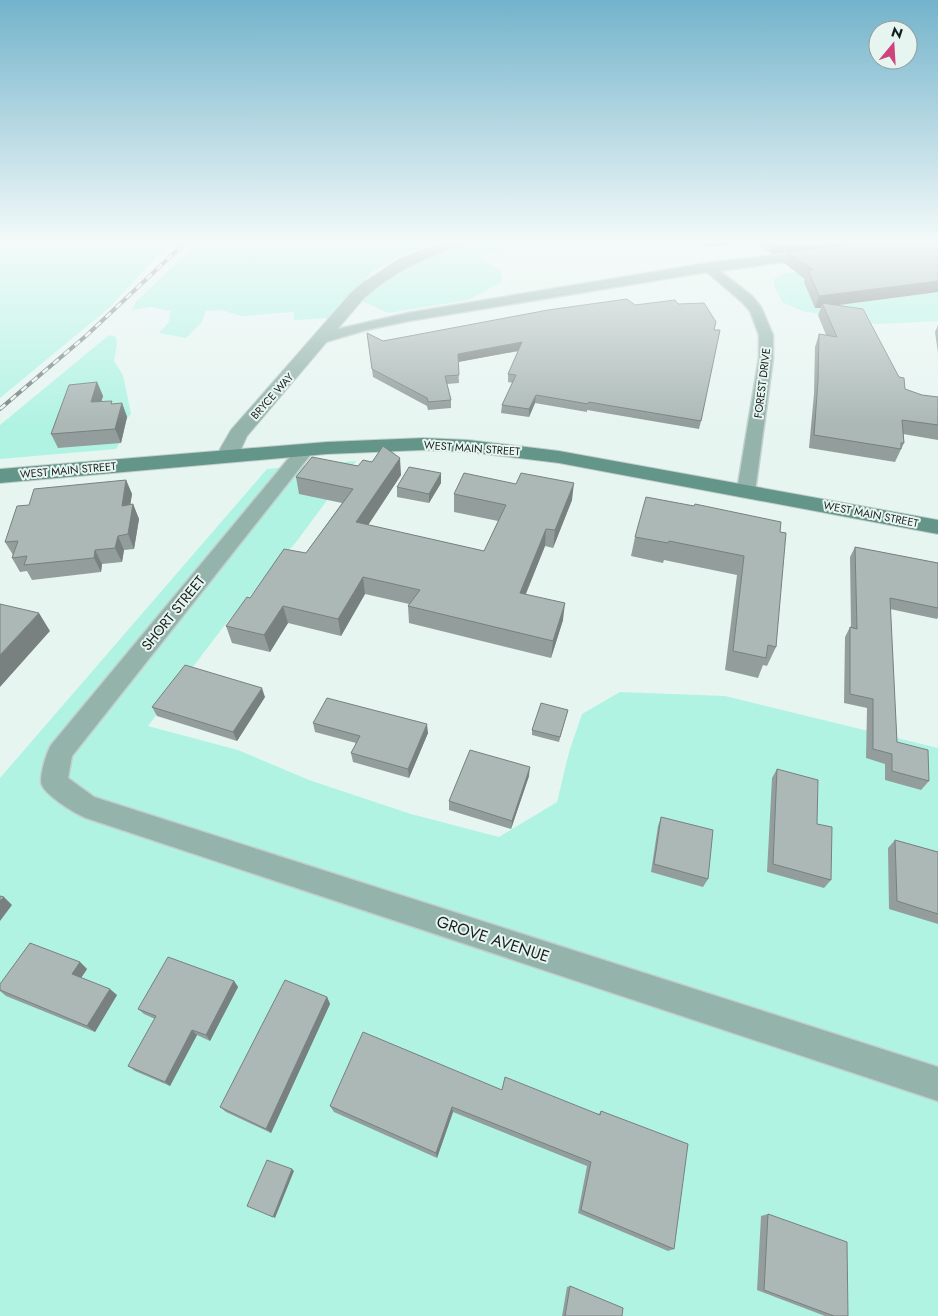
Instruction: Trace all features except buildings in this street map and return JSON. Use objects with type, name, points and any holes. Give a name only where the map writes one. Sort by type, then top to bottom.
[{"type":"main road","name":"WEST MAIN STREET","points":[[0,476],[305,450],[423,444],[514,450],[938,527]]},
{"type":"street","name":"BRYCE WAY","points":[[229,456],[230,449],[238,434],[353,301]]},
{"type":"street","points":[[322,339],[362,327],[510,301]]},
{"type":"street","name":"FOREST DRIVE","points":[[746,491],[766,358],[766,335],[756,310],[749,301]]},
{"type":"street","name":"SHORT STREET","points":[[54,783],[60,752],[305,450]]},
{"type":"street","name":"GROVE AVENUE","points":[[54,783],[86,806],[938,1084]]},
{"type":"green space","points":[[0,301],[115,301],[109,308],[0,398]]},
{"type":"green space","points":[[345,301],[329,318],[294,320],[294,312],[242,316],[221,310],[206,311],[201,323],[186,338],[159,333],[169,322],[170,311],[151,307],[132,310],[136,302]]},
{"type":"green space","points":[[363,301],[459,301],[388,313]]},
{"type":"green space","points":[[938,301],[938,321],[876,324],[802,311],[782,302]]},
{"type":"green space","points":[[109,335],[116,337],[117,345],[114,361],[123,375],[131,414],[126,421],[116,449],[0,459],[0,425]]},
{"type":"green space","points":[[356,461],[297,541],[224,626],[148,726],[238,750],[309,780],[411,814],[499,837],[557,802],[569,752],[582,714],[620,692],[725,696],[938,748],[938,1316],[0,1316],[0,778],[267,469]]},
{"type":"railway","points":[[0,409],[87,335],[123,301]]}]
